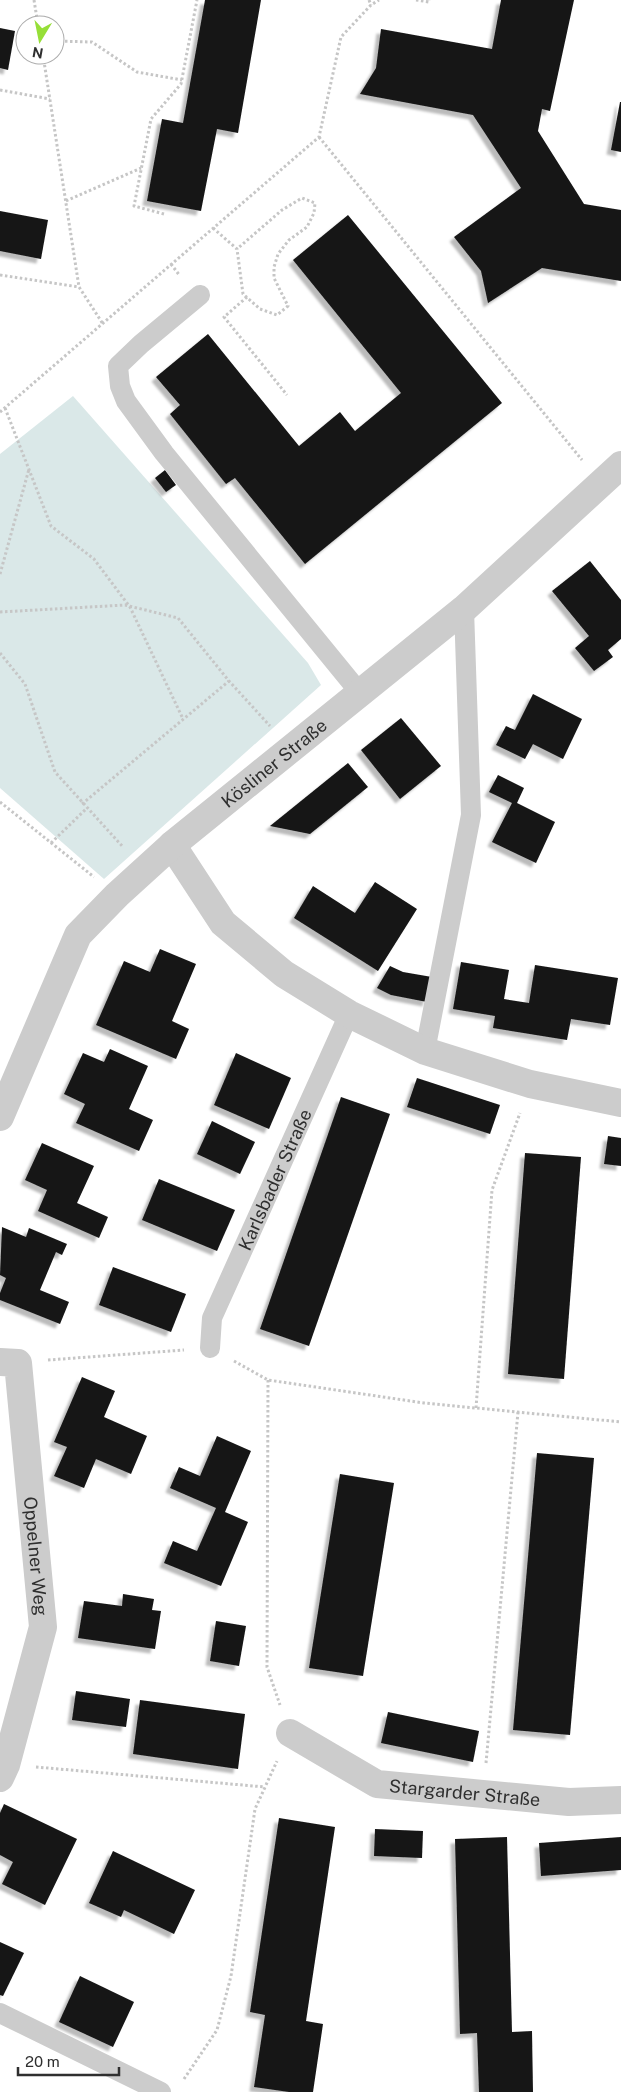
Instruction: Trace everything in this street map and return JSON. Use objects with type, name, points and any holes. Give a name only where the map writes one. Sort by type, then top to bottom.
[{"type":"street","name":"Kösliner Straße","points":[[0,1116],[78,935],[145,868],[464,609],[621,465]]},
{"type":"street","points":[[172,845],[223,923],[284,974],[349,1014],[425,1050],[530,1084],[621,1103]]},
{"type":"street","name":"Oppelner Weg","points":[[2,1769],[44,1628],[9,1362]]},
{"type":"street","name":"Stargarder Straße","points":[[290,1733],[378,1784],[569,1802],[621,1800]]},
{"type":"lane","points":[[200,295],[141,344],[118,366],[120,386],[126,401],[164,453],[360,693]]},
{"type":"lane","points":[[425,1050],[471,815],[464,609]]},
{"type":"lane","name":"Karlsbader Straße","points":[[210,1348],[212,1318],[349,1014]]},
{"type":"lane","points":[[0,2013],[160,2092]]},
{"type":"path","points":[[34,0],[36,15]]},
{"type":"path","points":[[164,214],[134,206],[151,119],[181,84],[197,0]]},
{"type":"path","points":[[369,0],[371,5]]},
{"type":"path","points":[[0,412],[319,137],[341,37],[371,5],[379,0]]},
{"type":"path","points":[[416,0],[429,2],[429,0]]},
{"type":"path","points":[[65,41],[92,42],[137,72],[182,80]]},
{"type":"path","points":[[45,65],[79,286],[103,324]]},
{"type":"path","points":[[0,90],[50,99]]},
{"type":"path","points":[[319,137],[601,483]]},
{"type":"path","points":[[66,202],[141,168]]},
{"type":"path","points":[[213,228],[237,249],[243,294],[260,309],[277,315],[288,306],[274,278],[274,267],[278,254],[289,240],[307,227],[314,213],[315,202],[302,198],[282,210],[237,249]]},
{"type":"path","points":[[0,275],[79,286]]},
{"type":"path","points":[[247,297],[224,317],[287,394]]},
{"type":"path","points":[[5,408],[51,526],[94,559],[130,606],[183,719]]},
{"type":"path","points":[[0,574],[29,469]]},
{"type":"path","points":[[0,612],[125,605],[178,618],[229,681],[291,748]]},
{"type":"path","points":[[0,653],[25,684],[55,772],[82,804],[145,868]]},
{"type":"path","points":[[82,804],[229,681]]},
{"type":"path","points":[[0,802],[117,895]]},
{"type":"path","points":[[51,843],[87,808]]},
{"type":"path","points":[[476,1408],[492,1190],[530,1084]]},
{"type":"path","points":[[9,1362],[210,1348],[268,1380],[424,1403],[621,1422]]},
{"type":"path","points":[[180,2084],[217,2030],[231,1976],[255,1808],[290,1733],[267,1668],[268,1380]]},
{"type":"path","points":[[483,1793],[518,1412]]},
{"type":"path","points":[[2,1769],[265,1787]]},
{"type":"shaded area","points":[[73,396],[308,663],[321,685],[104,879],[0,788],[0,454]]},
{"type":"building","points":[[205,0],[261,0],[238,133],[217,129],[201,211],[147,201],[162,119],[183,123]]},
{"type":"building","points":[[501,0],[574,0],[550,111],[542,109],[538,131],[584,204],[621,210],[621,281],[542,268],[488,303],[481,271],[454,237],[521,188],[473,115],[360,94],[376,68],[381,29],[492,49]]},
{"type":"building","points":[[0,28],[15,31],[8,70],[0,68]]},
{"type":"building","points":[[621,102],[621,152],[611,150]]},
{"type":"building","points":[[0,211],[48,220],[41,259],[0,251]]},
{"type":"building","points":[[348,215],[502,403],[305,564],[235,478],[226,484],[170,414],[180,405],[156,377],[208,334],[299,446],[340,412],[355,431],[401,393],[293,260]]},
{"type":"building","points":[[165,470],[176,485],[166,492],[155,478]]},
{"type":"building","points":[[590,561],[621,600],[621,639],[608,650],[613,657],[594,671],[575,648],[589,636],[552,591]]},
{"type":"building","points":[[533,694],[582,719],[563,759],[533,744],[525,759],[496,745],[506,726],[515,730]]},
{"type":"building","points":[[401,718],[441,766],[400,799],[361,750]]},
{"type":"building","points":[[348,763],[368,787],[310,834],[270,826]]},
{"type":"building","points":[[498,775],[524,788],[517,803],[555,822],[536,863],[492,842],[512,803],[489,792]]},
{"type":"building","points":[[375,882],[417,909],[378,971],[294,918],[313,886],[355,913]]},
{"type":"building","points":[[160,949],[196,964],[172,1021],[189,1029],[176,1059],[96,1025],[124,961],[150,972]]},
{"type":"building","points":[[461,962],[509,970],[504,999],[529,1003],[535,965],[618,978],[610,1025],[571,1019],[567,1040],[493,1028],[495,1016],[453,1009]]},
{"type":"building","points":[[390,966],[403,972],[432,977],[427,1002],[391,995],[377,988]]},
{"type":"building","points":[[110,1049],[148,1066],[129,1109],[153,1120],[139,1151],[76,1123],[85,1104],[64,1094],[83,1053],[104,1062]]},
{"type":"building","points":[[236,1053],[291,1078],[269,1129],[214,1105]]},
{"type":"building","points":[[417,1078],[500,1105],[490,1134],[407,1107]]},
{"type":"building","points":[[341,1097],[390,1114],[309,1346],[260,1329]]},
{"type":"building","points":[[212,1121],[255,1142],[240,1174],[197,1154]]},
{"type":"building","points":[[608,1136],[621,1138],[621,1166],[604,1164]]},
{"type":"building","points":[[42,1143],[94,1166],[77,1203],[108,1217],[99,1238],[38,1211],[47,1190],[25,1180]]},
{"type":"building","points":[[525,1153],[581,1157],[564,1379],[508,1374]]},
{"type":"building","points":[[159,1179],[235,1210],[217,1251],[142,1220]]},
{"type":"building","points":[[2,1227],[26,1237],[29,1228],[67,1244],[62,1255],[56,1252],[40,1290],[69,1302],[60,1324],[0,1300],[0,1293],[6,1278],[0,1275]]},
{"type":"building","points":[[113,1267],[186,1294],[171,1332],[99,1305]]},
{"type":"building","points":[[82,1377],[115,1391],[104,1417],[147,1436],[131,1474],[96,1459],[84,1488],[54,1476],[67,1447],[54,1442]]},
{"type":"building","points":[[217,1436],[251,1451],[225,1512],[248,1522],[221,1586],[164,1563],[173,1541],[197,1551],[216,1508],[170,1488],[179,1467],[200,1476]]},
{"type":"building","points":[[537,1453],[594,1458],[570,1735],[513,1730]]},
{"type":"building","points":[[340,1474],[394,1483],[363,1676],[309,1668]]},
{"type":"building","points":[[123,1594],[154,1599],[152,1610],[161,1611],[155,1649],[78,1638],[84,1601],[122,1606]]},
{"type":"building","points":[[216,1621],[246,1626],[239,1666],[210,1661]]},
{"type":"building","points":[[76,1691],[130,1699],[126,1727],[72,1720]]},
{"type":"building","points":[[140,1700],[245,1714],[238,1769],[133,1754]]},
{"type":"building","points":[[388,1712],[479,1731],[473,1762],[381,1743]]},
{"type":"building","points":[[4,1804],[77,1839],[45,1905],[2,1884],[13,1862],[0,1855],[0,1813]]},
{"type":"building","points":[[279,1818],[335,1827],[306,2021],[323,2024],[313,2092],[289,2092],[254,2087],[265,2015],[250,2012]]},
{"type":"building","points":[[375,1829],[423,1831],[422,1858],[374,1856]]},
{"type":"building","points":[[507,1837],[512,2032],[532,2031],[533,2092],[479,2092],[477,2033],[460,2034],[455,1839]]},
{"type":"building","points":[[621,1837],[621,1870],[541,1876],[539,1843]]},
{"type":"building","points":[[113,1851],[195,1890],[174,1934],[124,1910],[121,1917],[89,1903]]},
{"type":"building","points":[[0,1942],[24,1953],[3,1996],[0,1995]]},
{"type":"building","points":[[80,1976],[134,2002],[113,2047],[59,2022]]}]
